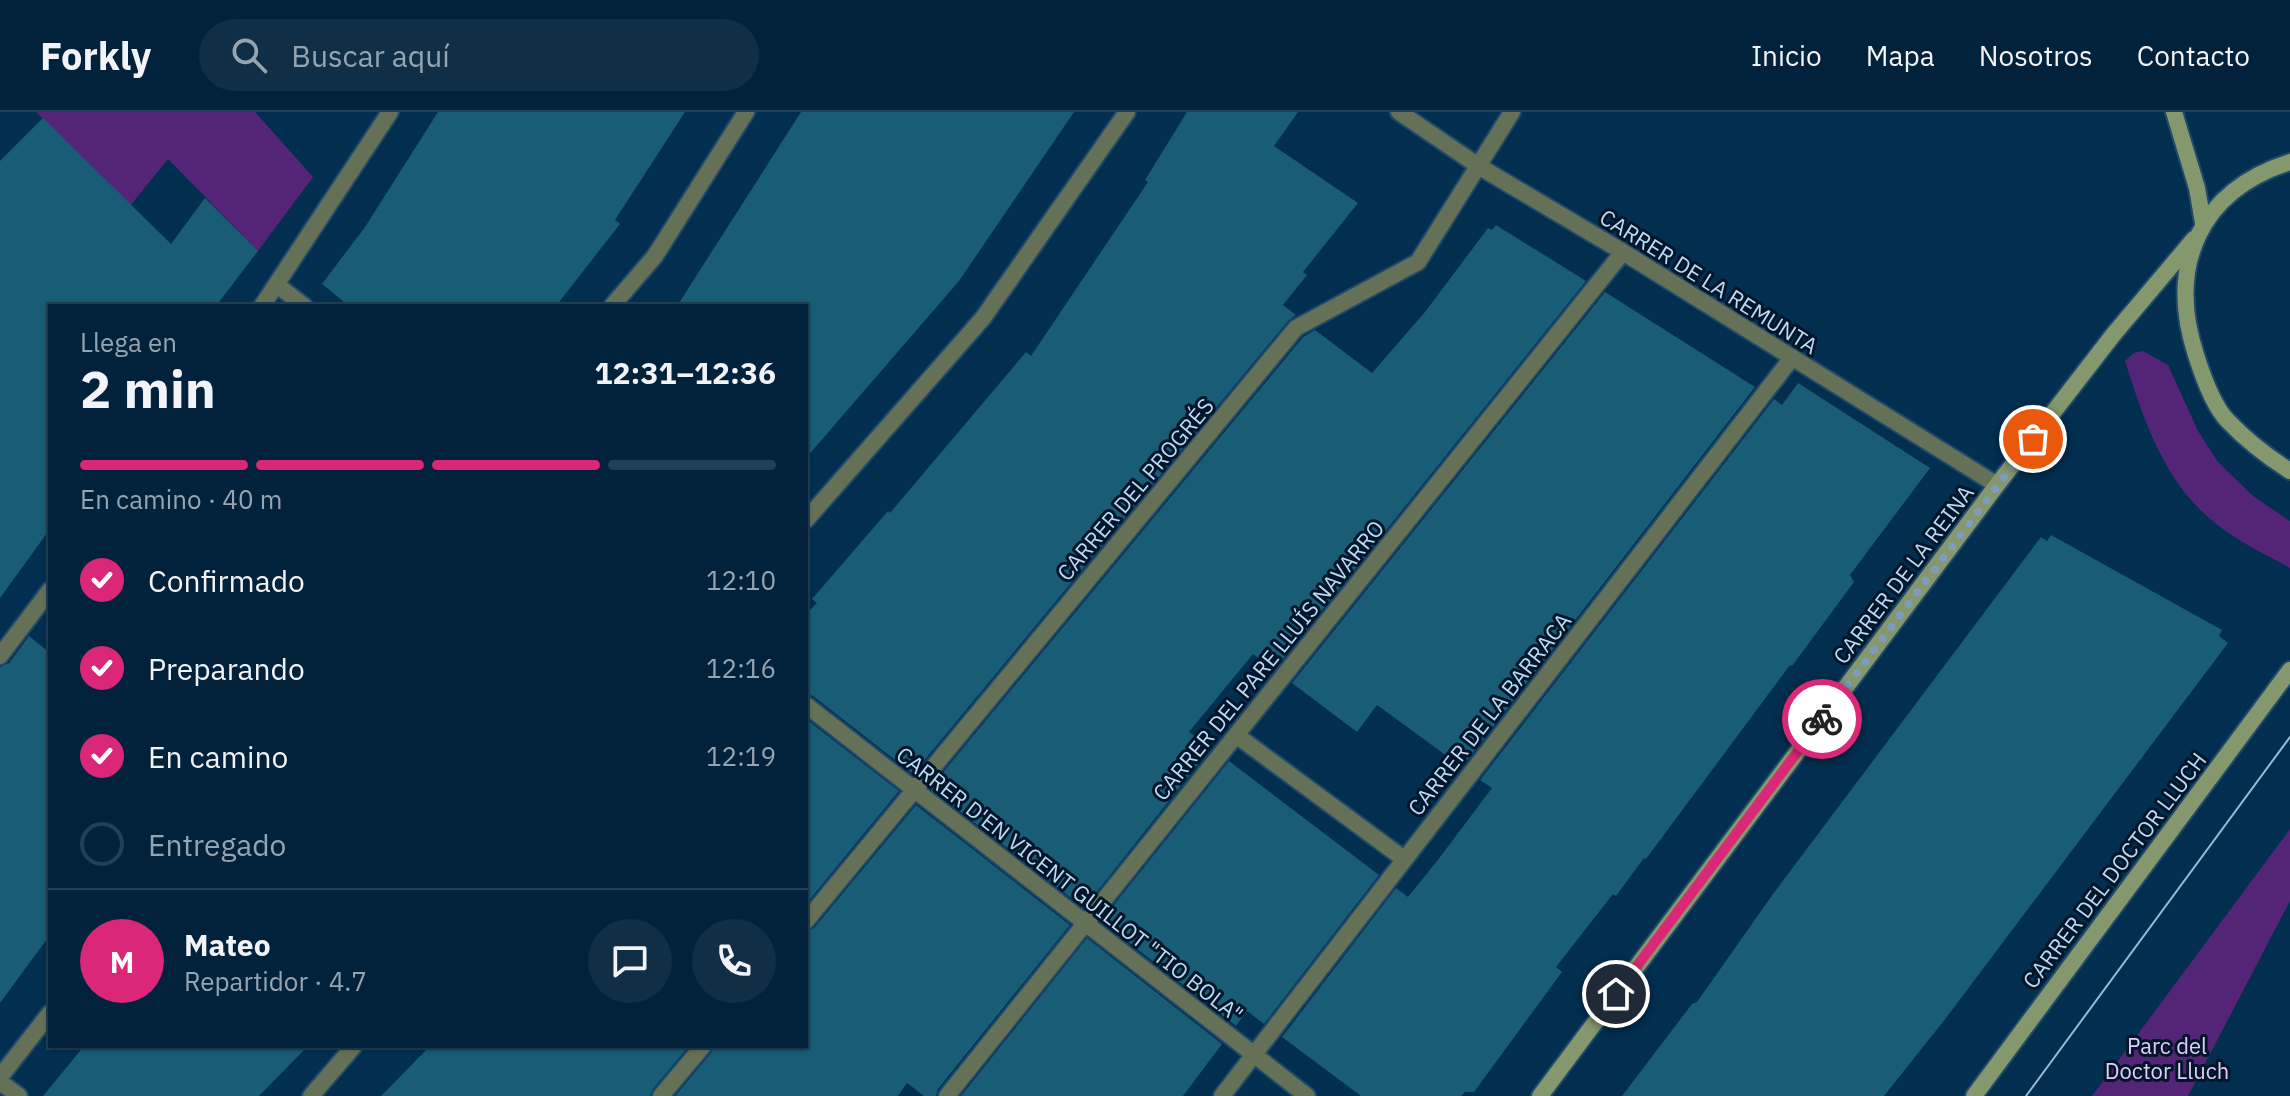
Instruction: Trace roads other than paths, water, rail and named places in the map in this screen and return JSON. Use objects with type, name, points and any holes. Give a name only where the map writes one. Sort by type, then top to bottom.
[{"type":"street","points":[[263,304],[390,112]]},
{"type":"street","points":[[614,304],[655,256],[746,112]]},
{"type":"street","points":[[808,518],[983,318],[1127,112]]},
{"type":"street","name":"CARRER DE LA REMUNTA","points":[[1399,112],[1480,167],[1623,252],[1997,485]]},
{"type":"street","name":"CARRER DEL PROGRÉS","points":[[808,919],[1296,328],[1418,262],[1512,112]]},
{"type":"street","points":[[2174,112],[2197,188],[2203,223]]},
{"type":"street","points":[[2290,162],[2265,170],[2228,194],[2203,223],[2194,239],[2184,284],[2188,331],[2201,373],[2225,419],[2272,460],[2290,471]]},
{"type":"street","name":"CARRER DE LA REINA","points":[[1540,1096],[1997,485],[2113,335],[2194,239]]},
{"type":"street","name":"CARRER DEL PARE LLUÍS NAVARRO","points":[[947,1096],[1623,252]]},
{"type":"street","points":[[277,285],[301,304]]},
{"type":"street","name":"CARRER DE LA BARRACA","points":[[1222,1096],[1791,359]]},
{"type":"street","points":[[0,656],[48,593]]},
{"type":"street","name":"CARRER DEL DOCTOR LLUCH","points":[[1974,1096],[2290,670]]},
{"type":"street","name":"CARRER D'EN VICENT GUILLOT \"TIO BOLA\"","points":[[808,707],[1307,1096]]},
{"type":"street","points":[[1236,735],[1404,859]]},
{"type":"street","points":[[19,1096],[0,1080],[48,1016]]},
{"type":"street","points":[[311,1096],[352,1048]]},
{"type":"street","points":[[661,1096],[701,1048]]},
{"type":"tram line","points":[[2026,1096],[2290,737]]},
{"type":"park label","name":"Parc del Doctor Lluch","points":[[2167,1058]]}]
